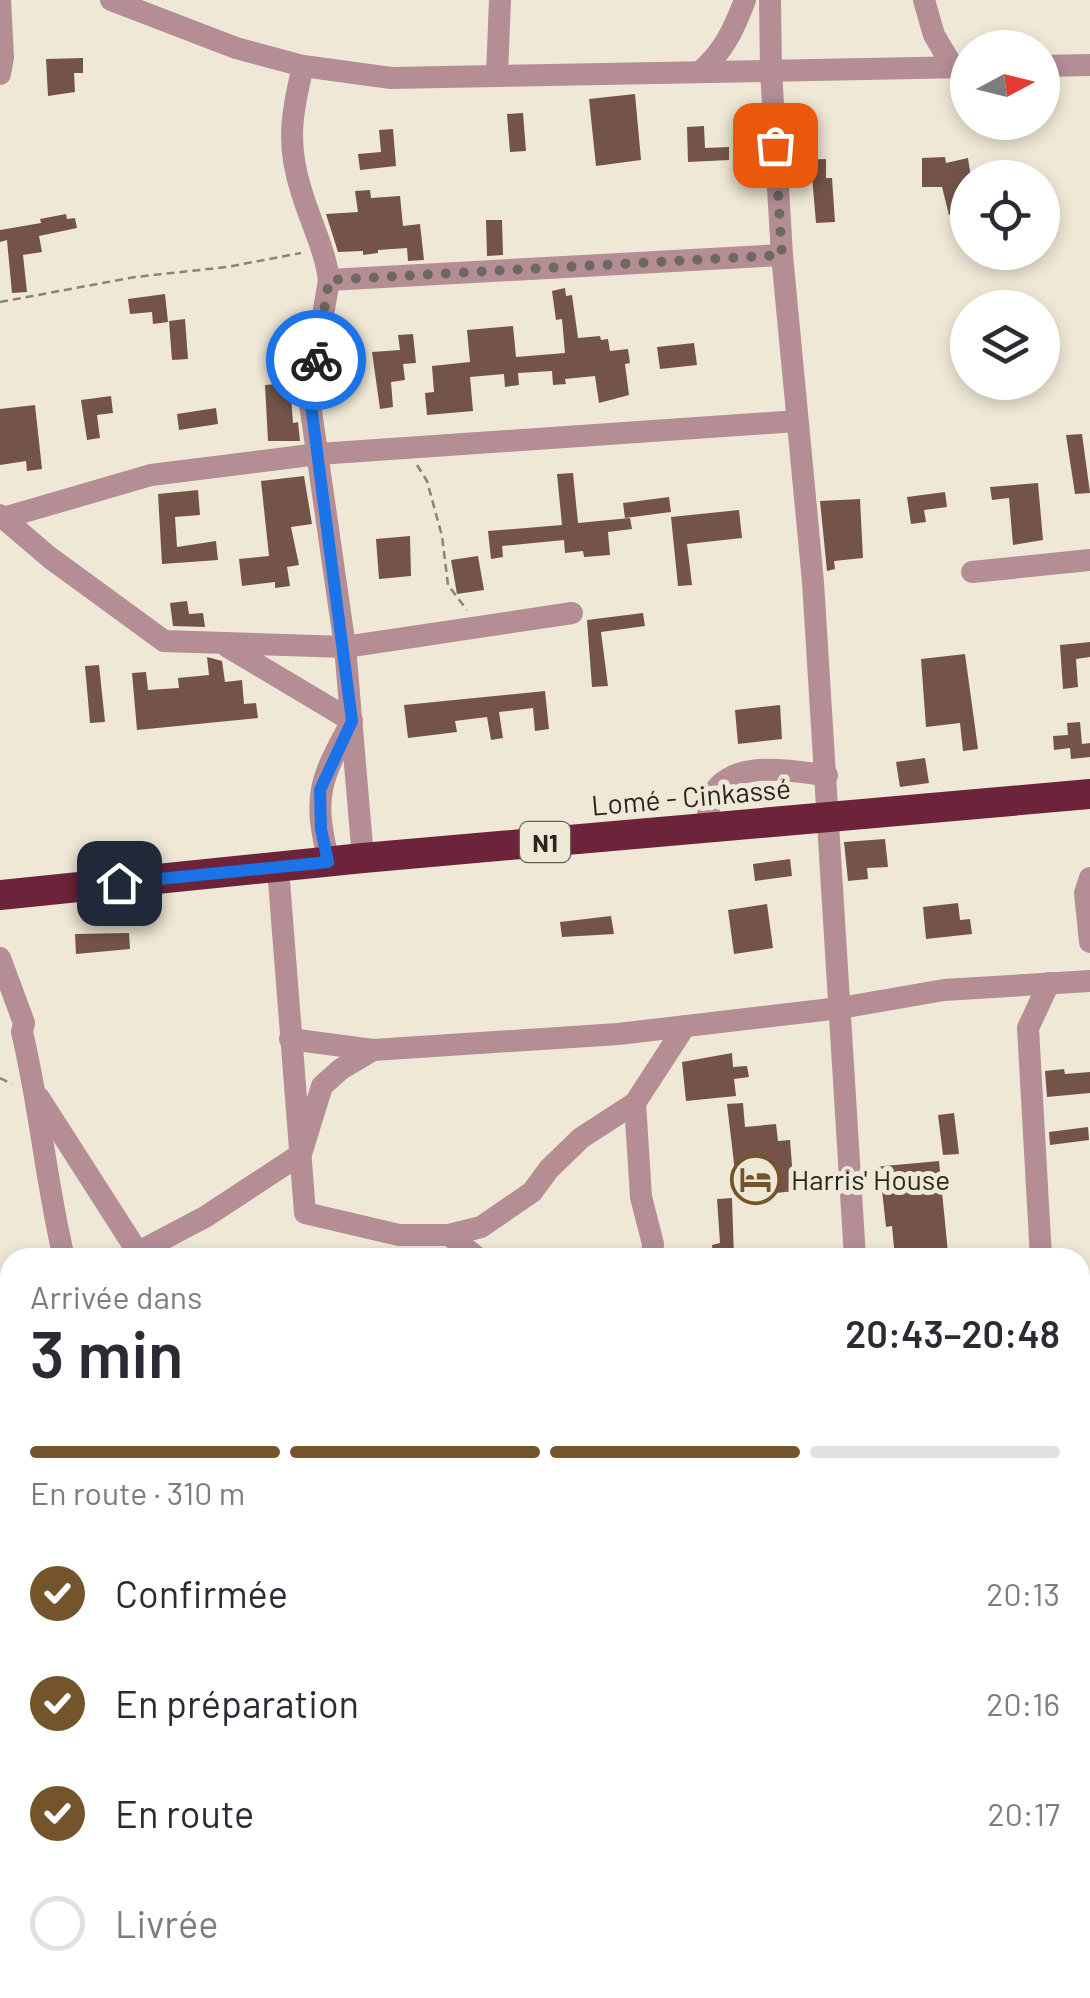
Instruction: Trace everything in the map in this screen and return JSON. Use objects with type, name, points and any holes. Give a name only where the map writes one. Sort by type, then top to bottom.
[{"type":"highway","name":"Lomé - Cinkassé","points":[[0,894],[1090,794]]},
{"type":"street","points":[[0,0],[0,74]]},
{"type":"street","points":[[111,0],[236,48],[303,66],[392,78],[950,67]]},
{"type":"street","points":[[497,74],[500,0]]},
{"type":"street","points":[[700,72],[718,56],[745,0]]},
{"type":"street","points":[[770,0],[770,71],[782,255],[813,582],[830,816],[850,1248]]},
{"type":"street","points":[[924,0],[934,35],[950,55]]},
{"type":"street","points":[[1060,66],[1090,65]]},
{"type":"street","points":[[303,66],[290,123],[299,186],[323,250],[329,280],[310,397],[344,647],[362,858]]},
{"type":"street","points":[[329,280],[782,255]]},
{"type":"street","points":[[1,516],[151,476],[318,454],[796,422]]},
{"type":"street","points":[[1,516],[49,557],[164,641],[344,647],[572,612]]},
{"type":"street","points":[[972,572],[1090,560]]},
{"type":"street","points":[[225,645],[352,721]]},
{"type":"street","points":[[328,862],[321,829],[320,790],[352,721]]},
{"type":"street","points":[[706,828],[712,796],[726,781],[743,773],[762,770],[827,775]]},
{"type":"street","points":[[278,868],[305,1213],[399,1235],[449,1235],[481,1227],[532,1192],[549,1168],[581,1138],[636,1103],[684,1026]]},
{"type":"street","points":[[1090,878],[1085,893],[1090,942]]},
{"type":"street","points":[[0,958],[24,1023],[22,1032],[38,1095],[51,1204],[62,1248]]},
{"type":"street","points":[[290,1038],[372,1050],[618,1034],[840,1008],[944,990],[1090,981]]},
{"type":"street","points":[[1041,1248],[1028,1028],[1049,983]]},
{"type":"street","points":[[144,1248],[205,1216],[301,1154],[322,1086],[372,1050]]},
{"type":"street","points":[[38,1095],[128,1248]]},
{"type":"street","points":[[636,1103],[641,1197],[653,1248]]},
{"type":"street","points":[[449,1235],[465,1248]]},
{"type":"path","points":[[0,302],[135,277],[226,267],[323,250]]},
{"type":"path","points":[[406,446],[426,480],[442,536],[448,584],[465,609],[486,627]]},
{"type":"building","points":[[83,58],[83,73],[74,73],[75,92],[48,96],[46,59]]},
{"type":"building","points":[[635,94],[641,160],[596,166],[589,99]]},
{"type":"building","points":[[523,113],[526,151],[510,152],[507,114]]},
{"type":"building","points":[[704,126],[705,148],[729,147],[729,160],[688,162],[687,127]]},
{"type":"building","points":[[393,129],[396,166],[360,170],[358,154],[381,152],[379,130]]},
{"type":"building","points":[[945,157],[946,163],[950,162],[950,215],[942,187],[922,187],[922,158]]},
{"type":"building","points":[[826,159],[826,178],[832,178],[835,222],[816,223],[812,176],[798,177],[797,160]]},
{"type":"building","points":[[370,190],[371,198],[400,196],[403,226],[420,224],[424,260],[408,261],[407,248],[363,255],[363,251],[338,252],[326,214],[358,212],[355,191]]},
{"type":"building","points":[[66,214],[67,219],[75,218],[77,228],[39,236],[42,252],[23,255],[27,292],[12,293],[7,240],[0,242],[0,230]]},
{"type":"building","points":[[486,220],[502,220],[503,255],[487,256]]},
{"type":"building","points":[[565,288],[566,296],[572,295],[578,338],[600,336],[601,340],[608,339],[610,351],[628,349],[630,363],[625,364],[629,395],[599,403],[595,376],[565,379],[566,384],[553,385],[552,371],[518,373],[519,385],[505,387],[504,374],[470,377],[473,411],[427,415],[425,393],[434,392],[432,366],[470,362],[467,330],[513,326],[516,357],[565,353],[562,319],[556,320],[552,291]]},
{"type":"building","points":[[165,294],[168,322],[153,324],[152,312],[130,314],[128,299]]},
{"type":"building","points":[[185,319],[188,359],[172,360],[169,321]]},
{"type":"building","points":[[413,334],[416,363],[403,364],[405,380],[391,382],[393,407],[380,409],[372,352],[400,350],[398,335]]},
{"type":"building","points":[[694,343],[697,365],[660,369],[657,347]]},
{"type":"building","points":[[290,383],[293,423],[298,422],[300,441],[268,441],[265,385]]},
{"type":"building","points":[[111,396],[113,413],[97,415],[100,438],[87,440],[81,400]]},
{"type":"building","points":[[35,405],[42,469],[27,471],[26,461],[0,465],[0,409]]},
{"type":"building","points":[[216,408],[218,424],[179,430],[177,414]]},
{"type":"building","points":[[1082,434],[1090,493],[1075,494],[1066,435]]},
{"type":"building","points":[[573,473],[578,523],[630,518],[632,529],[608,532],[610,555],[584,557],[583,551],[565,553],[564,540],[502,546],[503,557],[491,559],[488,531],[562,525],[557,474]]},
{"type":"building","points":[[304,476],[312,524],[291,527],[299,565],[287,567],[290,586],[275,588],[275,582],[242,586],[239,559],[269,556],[261,481]]},
{"type":"building","points":[[1038,483],[1043,540],[1013,545],[1009,498],[992,500],[990,487]]},
{"type":"building","points":[[198,490],[200,515],[175,517],[177,547],[216,541],[218,560],[162,564],[158,494]]},
{"type":"building","points":[[945,492],[947,507],[924,510],[926,522],[911,524],[907,497]]},
{"type":"building","points":[[669,497],[671,512],[625,518],[623,503]]},
{"type":"building","points":[[860,499],[863,558],[834,561],[835,569],[827,571],[820,501]]},
{"type":"building","points":[[739,510],[742,538],[687,544],[692,585],[678,586],[671,517]]},
{"type":"building","points":[[410,536],[411,576],[379,579],[376,539]]},
{"type":"building","points":[[478,556],[484,590],[457,594],[451,560]]},
{"type":"building","points":[[187,601],[189,614],[203,613],[205,627],[173,626],[170,603]]},
{"type":"building","points":[[643,613],[645,626],[601,632],[608,686],[592,687],[587,620]]},
{"type":"building","points":[[1090,642],[1090,657],[1076,659],[1078,687],[1063,689],[1060,645]]},
{"type":"building","points":[[965,654],[978,749],[963,751],[960,723],[926,727],[921,659]]},
{"type":"building","points":[[207,657],[222,661],[225,682],[242,680],[244,704],[256,703],[258,718],[137,730],[132,673],[146,672],[148,690],[179,688],[178,678],[209,675]]},
{"type":"building","points":[[99,665],[105,722],[90,723],[85,666]]},
{"type":"building","points":[[545,691],[549,729],[535,731],[533,708],[499,712],[503,738],[491,740],[487,717],[455,721],[457,732],[408,738],[404,705]]},
{"type":"building","points":[[780,705],[782,739],[738,744],[735,710]]},
{"type":"building","points":[[1080,722],[1082,744],[1090,743],[1090,757],[1071,759],[1070,748],[1054,750],[1053,736],[1068,735],[1067,723]]},
{"type":"building","points":[[925,758],[929,783],[900,787],[896,762]]},
{"type":"building","points":[[885,839],[888,867],[867,868],[868,879],[848,881],[844,842]]},
{"type":"building","points":[[790,859],[792,876],[755,881],[753,864]]},
{"type":"building","points":[[958,903],[960,920],[970,919],[972,934],[926,939],[923,907]]},
{"type":"building","points":[[767,904],[773,948],[734,954],[728,910]]},
{"type":"building","points":[[611,916],[614,934],[562,937],[560,922]]},
{"type":"building","points":[[129,933],[130,949],[76,954],[75,934]]},
{"type":"building","points":[[732,1053],[733,1067],[747,1066],[749,1077],[734,1079],[736,1096],[686,1101],[682,1062]]},
{"type":"building","points":[[1064,1069],[1065,1074],[1090,1072],[1090,1093],[1047,1097],[1045,1071]]},
{"type":"building","points":[[743,1103],[745,1127],[776,1124],[778,1141],[790,1140],[794,1191],[768,1194],[767,1186],[737,1189],[727,1104]]},
{"type":"building","points":[[954,1113],[959,1154],[943,1155],[938,1115]]},
{"type":"building","points":[[1088,1127],[1089,1140],[1050,1145],[1049,1132]]},
{"type":"building","points":[[939,1161],[948,1248],[894,1248],[892,1226],[886,1227],[882,1190],[876,1190],[874,1167]]},
{"type":"building","points":[[732,1198],[734,1248],[712,1248],[720,1243],[717,1199]]},
{"type":"way so far","points":[[316,360],[329,280],[782,255],[775,145]]},
{"type":"place","name":"Harris' House","points":[[756,1179]]},
{"type":"route","points":[[119,883],[328,862],[321,829],[320,790],[352,721],[310,397],[316,360]]}]
